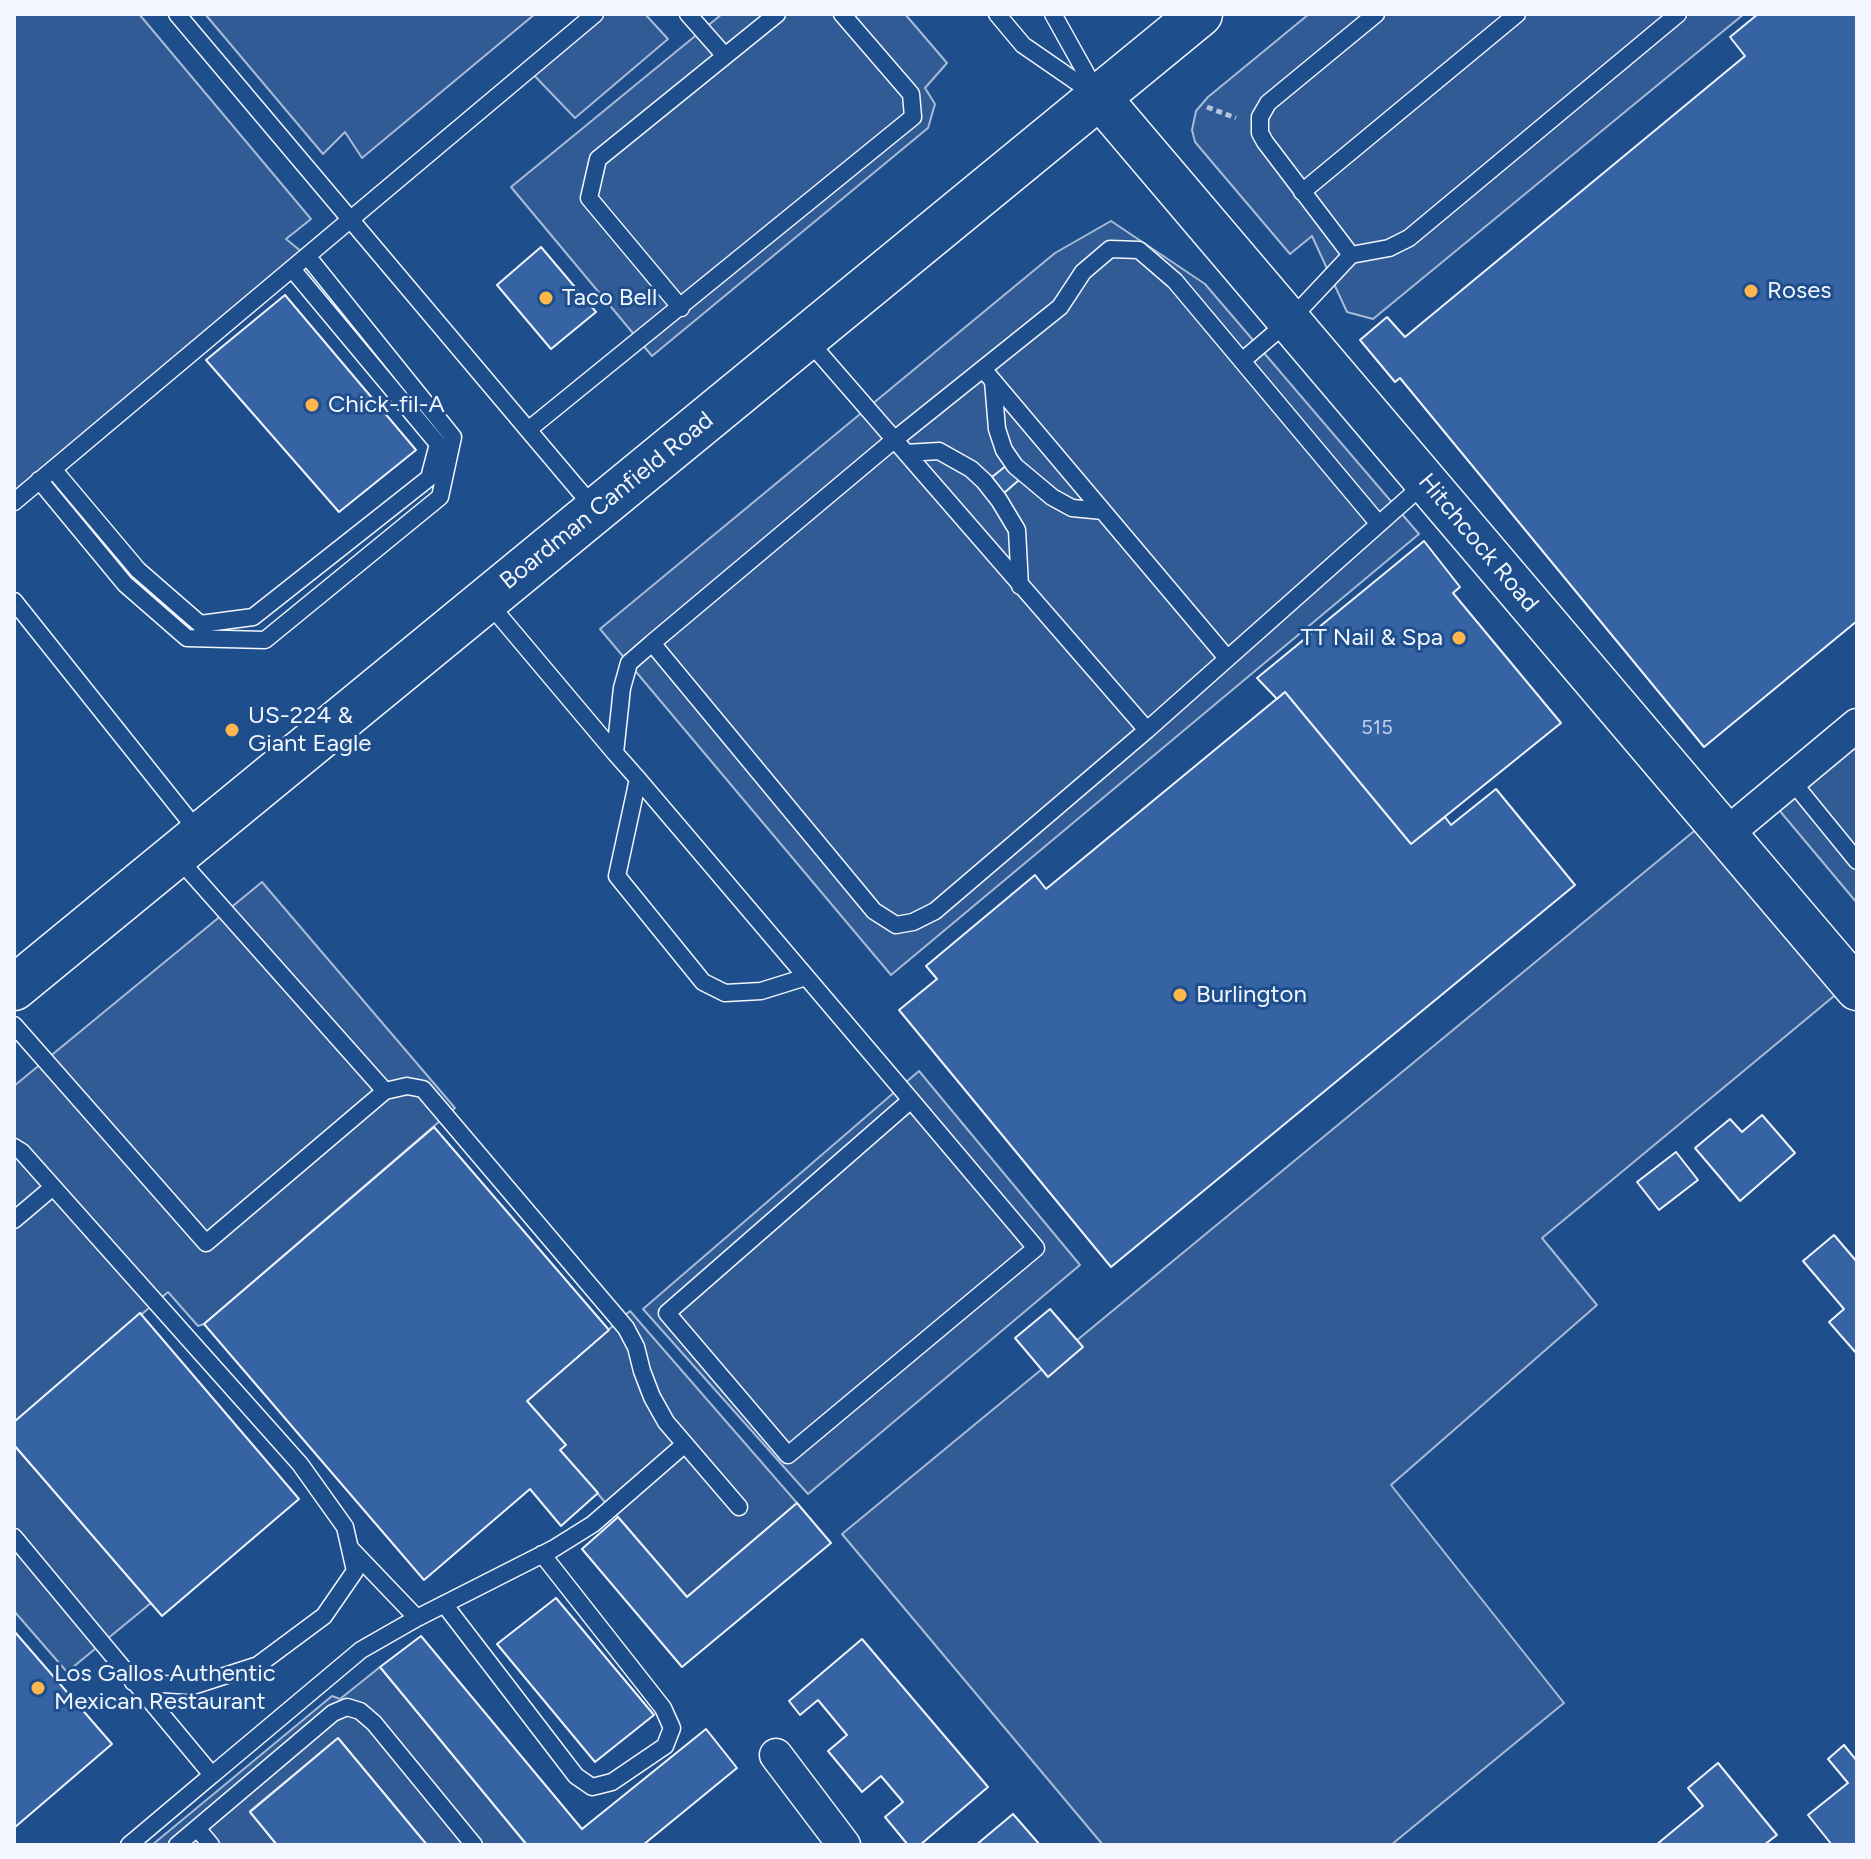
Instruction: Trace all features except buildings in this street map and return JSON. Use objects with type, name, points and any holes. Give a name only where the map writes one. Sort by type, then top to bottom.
[{"type":"main road","name":"Boardman Canfield Road","points":[[14,988],[1200,14]]},
{"type":"street","name":"Hitchcock Road","points":[[1099,97],[1857,989]]},
{"type":"street","points":[[1725,835],[1857,725]]},
{"type":"street","points":[[776,1755],[844,1845]]},
{"type":"lane","points":[[177,14],[595,510]]},
{"type":"lane","points":[[14,502],[595,14]]},
{"type":"lane","points":[[688,14],[725,56]]},
{"type":"lane","points":[[681,308],[589,198],[598,159],[777,14]]},
{"type":"lane","points":[[528,430],[913,117],[911,94],[842,14]]},
{"type":"lane","points":[[997,14],[1023,45],[1099,97]]},
{"type":"lane","points":[[1053,14],[1099,97]]},
{"type":"lane","points":[[1351,255],[1265,142],[1260,133],[1260,117],[1268,103],[1376,14]]},
{"type":"lane","points":[[1302,192],[1517,14]]},
{"type":"lane","points":[[1242,361],[1290,320],[1351,255],[1389,248],[1409,238],[1678,14]]},
{"type":"lane","points":[[615,753],[622,688],[629,663],[894,440],[988,375],[1060,307],[1083,272],[1110,249],[1139,250],[1175,281],[1378,523]]},
{"type":"lane","points":[[39,480],[125,584],[187,638],[265,640],[440,497],[453,437],[308,257]]},
{"type":"lane","points":[[53,469],[138,570],[200,624],[253,617],[429,478],[438,444],[292,269]]},
{"type":"lane","points":[[806,338],[1147,730]]},
{"type":"lane","points":[[988,375],[1227,658]]},
{"type":"lane","points":[[988,375],[997,429],[1004,450],[1015,466],[1030,481],[1062,503],[1072,508],[1103,511]]},
{"type":"lane","points":[[906,453],[939,451],[971,469],[984,481],[1017,530],[1020,586]]},
{"type":"lane","points":[[652,643],[874,911],[896,925],[913,922],[935,911],[1147,730],[1426,482]]},
{"type":"lane","points":[[486,600],[615,753],[638,779],[911,1100],[1036,1248],[788,1455],[667,1313],[911,1100]]},
{"type":"lane","points":[[14,601],[188,844],[385,1091]]},
{"type":"lane","points":[[638,779],[617,876],[703,982],[725,993],[761,991],[806,977]]},
{"type":"lane","points":[[1791,780],[1857,861]]},
{"type":"lane","points":[[14,1025],[206,1243],[385,1091],[407,1086],[423,1089],[626,1328],[636,1347],[652,1397],[666,1422],[739,1507]]},
{"type":"lane","points":[[14,1147],[22,1152],[300,1464],[345,1527],[350,1548],[355,1571],[324,1616],[258,1665],[193,1686],[133,1682]]},
{"type":"lane","points":[[14,1220],[53,1187]]},
{"type":"lane","points":[[129,1845],[361,1650],[593,1524],[685,1444]]},
{"type":"lane","points":[[14,1537],[212,1775]]},
{"type":"lane","points":[[350,1548],[417,1618]]},
{"type":"lane","points":[[444,1604],[576,1776],[592,1787],[612,1782],[665,1746],[672,1728],[663,1708],[542,1554]]},
{"type":"lane","points":[[177,1845],[333,1713],[347,1707],[360,1711],[374,1723],[474,1845]]},
{"type":"lane","points":[[197,1828],[211,1845]]},
{"type":"shaded area","points":[[14,14],[139,14],[311,219],[286,239],[308,257],[14,502]]},
{"type":"shaded area","points":[[205,14],[535,14],[362,158],[345,132],[323,154]]},
{"type":"shaded area","points":[[595,14],[645,14],[668,39],[575,118],[529,70]]},
{"type":"shaded area","points":[[722,14],[905,14],[947,63],[925,88],[935,104],[928,128],[652,356],[511,187]]},
{"type":"shaded area","points":[[1309,14],[1744,14],[1373,319],[1347,312],[1312,236],[1290,254],[1195,142],[1192,130],[1196,111],[1208,97]]},
{"type":"shaded area","points":[[1111,221],[1205,284],[1419,534],[891,975],[600,629],[1055,253]]},
{"type":"shaded area","points":[[1857,725],[1857,903],[1769,798]]},
{"type":"shaded area","points":[[1710,818],[1851,982],[1542,1238],[1597,1305],[1391,1485],[1564,1703],[1391,1845],[1103,1845],[842,1534]]},
{"type":"shaded area","points":[[262,882],[455,1108],[204,1324],[198,1326],[168,1292],[14,1422],[14,1086]]},
{"type":"shaded area","points":[[919,1071],[1080,1265],[808,1494],[643,1309]]},
{"type":"shaded area","points":[[630,1311],[797,1503],[687,1597],[560,1450],[565,1444],[527,1401]]},
{"type":"shaded area","points":[[14,1445],[151,1603],[67,1672],[14,1611]]},
{"type":"shaded area","points":[[380,1667],[527,1845],[427,1845],[338,1738],[250,1811],[277,1845],[152,1845],[332,1696],[340,1699]]},
{"type":"place","name":"Roses","points":[[1751,291]]},
{"type":"place","name":"Taco Bell","points":[[546,298]]},
{"type":"place","name":"Chick-fil-A","points":[[312,405]]},
{"type":"place","name":"TT Nail & Spa","points":[[1459,638]]},
{"type":"place","name":"US-224 & Giant Eagle","points":[[232,730]]},
{"type":"place","name":"Burlington","points":[[1180,995]]},
{"type":"place","name":"Los Gallos Authentic Mexican Restaurant","points":[[38,1688]]}]
